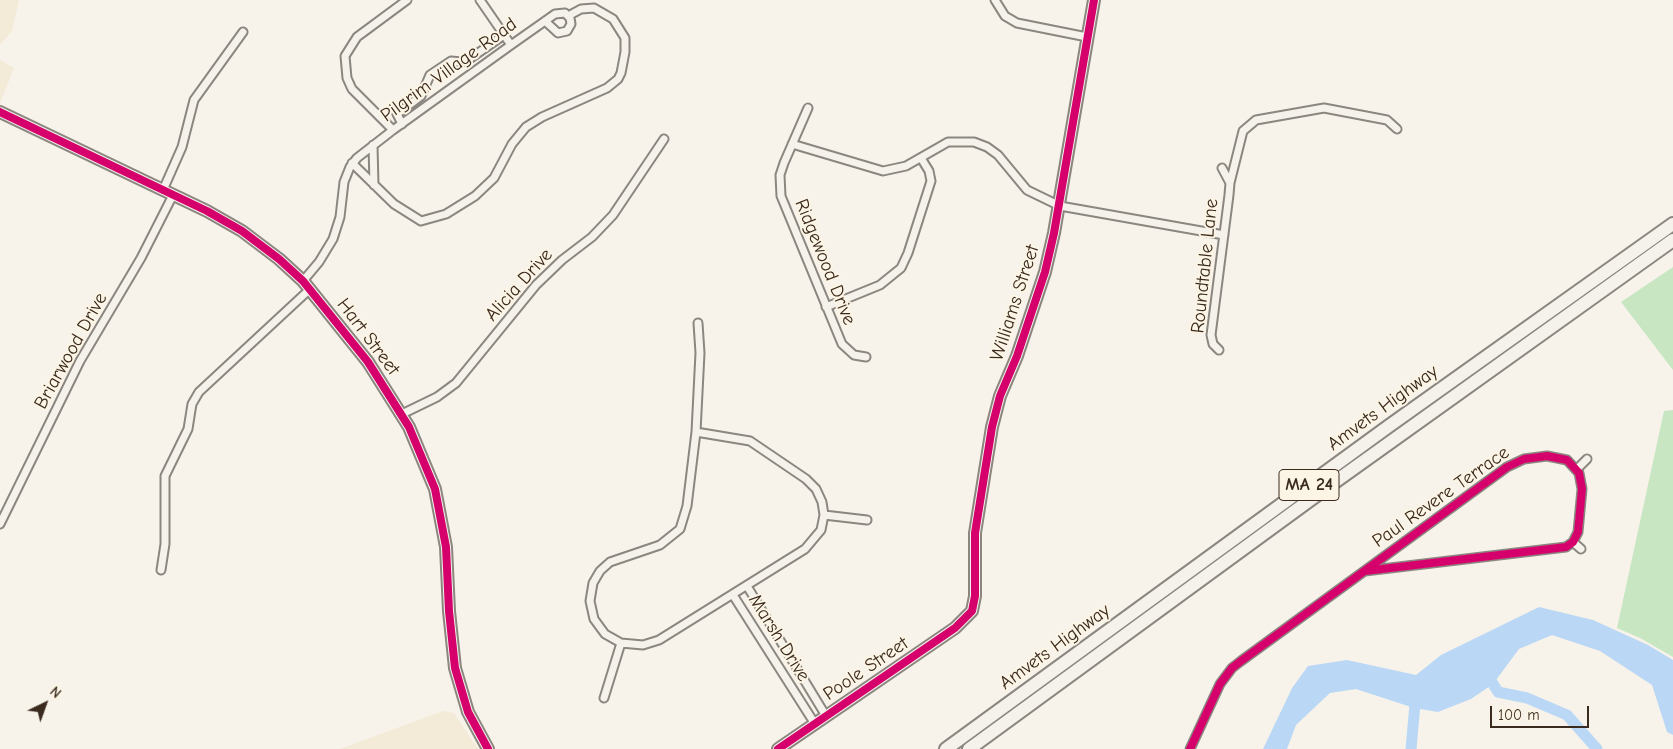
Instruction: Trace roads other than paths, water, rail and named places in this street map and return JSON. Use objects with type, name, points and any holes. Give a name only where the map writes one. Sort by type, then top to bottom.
[{"type":"highway","name":"Amvets Highway","points":[[946,749],[1389,426],[1673,224]]},
{"type":"highway","name":"Amvets Highway","points":[[969,749],[1329,486],[1673,240]]},
{"type":"street","points":[[393,130],[352,88],[347,78],[345,56],[357,37],[407,0]]},
{"type":"street","points":[[480,0],[511,45]]},
{"type":"street","points":[[995,0],[1005,16],[1017,24],[1087,37]]},
{"type":"street","name":"Williams Street","points":[[970,614],[974,596],[975,533],[992,426],[1000,396],[1017,356],[1044,272],[1060,206],[1094,0]]},
{"type":"street","name":"Pilgrim Village Road","points":[[161,570],[165,544],[166,476],[188,429],[195,398],[198,392],[306,285],[333,239],[340,217],[344,182],[352,163],[393,130],[558,13],[568,16],[581,9],[594,8],[607,14],[618,25],[625,38],[625,52],[621,74],[613,84],[531,124],[515,139],[494,178],[483,190],[439,217],[427,220],[415,219],[394,204],[352,163]]},
{"type":"street","name":"Pilgrim Village Road","points":[[545,21],[555,32],[564,33],[570,26],[568,16]]},
{"type":"street","name":"Briarwood Drive","points":[[0,524],[80,361],[147,247],[168,192],[194,100],[243,32]]},
{"type":"street","points":[[402,124],[397,114],[421,96],[430,75],[451,61],[462,62],[468,60],[504,35]]},
{"type":"street","name":"Ridgewood Drive","points":[[808,108],[780,175],[781,196],[844,348],[854,355],[866,357]]},
{"type":"street","name":"Roundtable Lane","points":[[1219,350],[1213,344],[1211,335],[1230,182],[1243,131],[1256,120],[1324,108],[1387,120],[1397,130]]},
{"type":"street","name":"Hart Street","points":[[0,112],[168,192],[242,231],[279,259],[306,285],[368,362],[402,414],[425,461],[439,504],[446,547],[449,612],[456,673],[469,715],[488,749]]},
{"type":"street","name":"Alicia Drive","points":[[402,414],[437,397],[456,384],[536,284],[562,260],[592,237],[613,215],[664,139]]},
{"type":"street","points":[[792,144],[883,171],[906,166],[948,142],[967,141],[980,144],[998,155],[1027,190],[1060,206],[1224,234]]},
{"type":"street","name":"Pilgrim Village Road","points":[[373,145],[374,185]]},
{"type":"street","points":[[826,307],[880,285],[901,268],[908,253],[931,181],[929,171],[921,158]]},
{"type":"street","name":"Roundtable Lane","points":[[1222,168],[1230,182]]},
{"type":"street","points":[[696,432],[744,439],[760,446],[813,485],[820,497],[824,515],[821,530],[809,546],[656,642],[638,646],[621,643],[605,634],[594,619],[590,601],[593,583],[600,571],[610,562],[660,545],[680,529],[688,506],[696,432],[700,353],[698,323]]},
{"type":"street","name":"Paul Revere Terrace","points":[[1190,749],[1220,684],[1229,671],[1364,571],[1513,464],[1530,457],[1548,456],[1567,460],[1577,468]]},
{"type":"street","points":[[1581,549],[1573,542],[1578,532],[1582,489],[1577,468],[1587,459]]},
{"type":"street","points":[[824,515],[867,520]]},
{"type":"street","name":"Paul Revere Terrace","points":[[1364,571],[1556,550],[1573,542]]},
{"type":"street","name":"Marsh Drive","points":[[747,586],[826,716]]},
{"type":"street","name":"Marsh Drive","points":[[733,595],[815,724]]},
{"type":"street","name":"Poole Street","points":[[778,749],[955,628],[970,614]]},
{"type":"street","points":[[604,698],[621,643]]},
{"type":"water","points":[[1539,607],[1593,620],[1648,645],[1673,660],[1673,735],[1667,732],[1652,685],[1600,651],[1552,635],[1519,649],[1493,684],[1471,699],[1438,712],[1414,708],[1356,689],[1330,693],[1296,725],[1287,749],[1263,749],[1292,688],[1308,666],[1347,660],[1416,675],[1441,655]]},
{"type":"waterway","points":[[1492,669],[1490,679],[1498,692],[1527,698],[1567,715],[1597,749]]},
{"type":"waterway","points":[[1411,749],[1416,693]]}]
